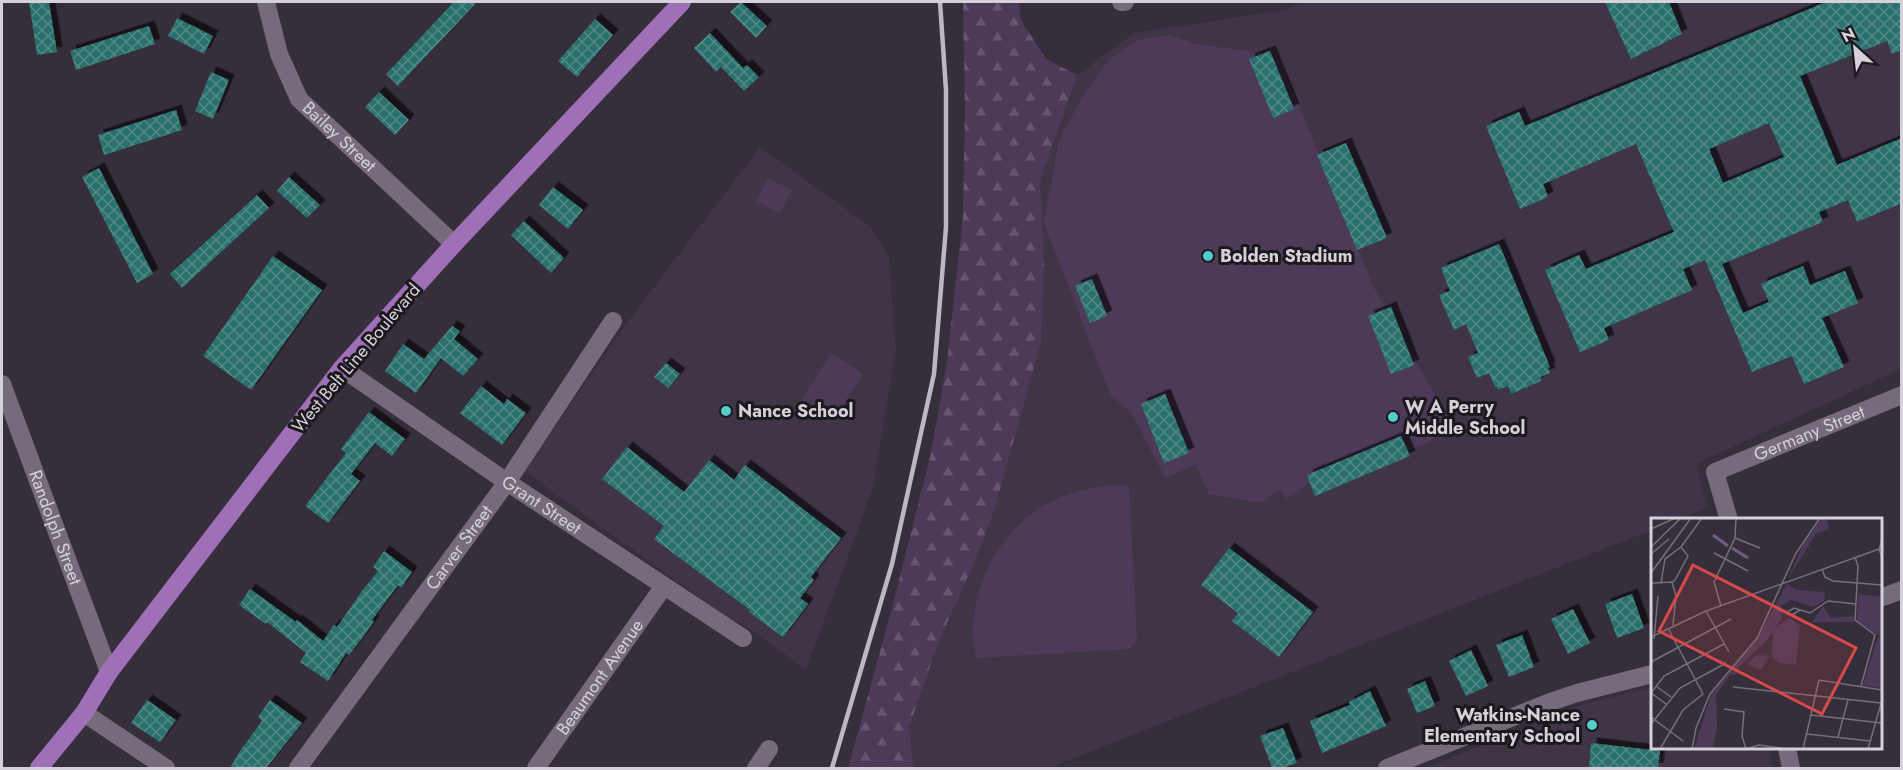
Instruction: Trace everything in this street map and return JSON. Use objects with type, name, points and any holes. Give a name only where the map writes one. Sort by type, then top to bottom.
[{"type":"main road","name":"West Belt Line Boulevard","points":[[39,768],[84,713],[109,672],[342,368],[454,244],[682,2]]},
{"type":"main road","points":[[55,768],[68,734]]},
{"type":"street","name":"Bailey Street","points":[[266,2],[279,54],[300,99],[454,244]]},
{"type":"street","name":"Carver Street","points":[[298,768],[507,482],[613,321]]},
{"type":"street","name":"Grant Street","points":[[342,368],[507,482],[743,638]]},
{"type":"street","name":"Randolph Street","points":[[2,384],[109,672]]},
{"type":"street","name":"Germany Street","points":[[1729,518],[1715,472],[1902,395]]},
{"type":"street","name":"Beaumont Avenue","points":[[536,768],[664,586]]},
{"type":"street","points":[[1882,598],[1902,590]]},
{"type":"street","points":[[1387,768],[1551,702],[1651,675]]},
{"type":"street","points":[[84,713],[166,768]]},
{"type":"street","points":[[756,768],[769,749]]},
{"type":"street","points":[[1787,749],[1791,768]]},
{"type":"shaded area","name":"W A Perry Middle School","points":[[1302,2],[1901,2],[1901,369],[1696,464],[1708,508],[1681,518],[1651,518],[1651,530],[1049,768],[902,768],[893,742],[1018,215],[1077,75],[1134,33],[1284,10]]},
{"type":"shaded area","name":"Nance School","points":[[760,147],[871,227],[889,257],[896,351],[873,488],[806,670],[752,630],[724,615],[524,471],[627,323]]},
{"type":"shaded area","name":"Watkins-Nance Elementary School","points":[[1651,687],[1651,749],[1768,749],[1773,768],[1425,768],[1587,703]]},
{"type":"green space","points":[[963,2],[1019,2],[1021,20],[1046,59],[1077,75],[1040,181],[1044,263],[1041,341],[995,508],[973,565],[938,643],[909,727],[913,768],[848,768],[931,453],[947,362],[963,216],[965,107]]},
{"type":"green space","name":"Bolden Stadium","points":[[1168,35],[1197,44],[1260,53],[1275,47],[1374,288],[1449,419],[1431,441],[1312,489],[1309,483],[1287,499],[1280,489],[1260,503],[1209,494],[1196,465],[1165,478],[1132,413],[1111,396],[1044,223],[1059,140],[1081,99],[1109,60],[1137,40]]},
{"type":"green space","points":[[768,178],[792,190],[780,213],[756,201]]},
{"type":"green space","points":[[831,353],[863,374],[833,421],[801,401]]},
{"type":"green space","points":[[1109,485],[1129,486],[1137,639],[1129,649],[976,658],[973,626],[981,586],[998,550],[1010,534],[1041,508],[1059,498]]},
{"type":"building","points":[[29,2],[49,2],[57,52],[37,55]]},
{"type":"building","points":[[454,2],[477,2],[398,86],[386,74]]},
{"type":"building","points":[[741,2],[767,26],[756,38],[730,12]]},
{"type":"building","points":[[1605,2],[1669,2],[1682,34],[1631,59]]},
{"type":"building","points":[[1826,2],[1902,2],[1902,50],[1892,54],[1887,41],[1800,76],[1837,165],[1902,138],[1902,203],[1857,222],[1848,200],[1819,212],[1823,222],[1722,264],[1743,313],[1769,302],[1761,284],[1803,266],[1810,285],[1845,271],[1858,303],[1822,318],[1844,367],[1804,384],[1792,356],[1752,372],[1705,260],[1683,269],[1692,290],[1604,328],[1609,340],[1580,352],[1545,270],[1579,255],[1586,269],[1674,232],[1636,144],[1543,184],[1548,197],[1520,209],[1486,126],[1519,112],[1525,126]],"holes":[[[1769,123],[1784,157],[1723,183],[1709,149]]]},
{"type":"building","points":[[177,18],[213,36],[204,54],[168,36]]},
{"type":"building","points":[[595,19],[613,35],[577,77],[558,61]]},
{"type":"building","points":[[149,26],[155,44],[76,70],[70,51]]},
{"type":"building","points":[[710,33],[743,68],[747,65],[759,77],[744,91],[721,67],[716,72],[694,48]]},
{"type":"building","points":[[1270,51],[1294,109],[1273,118],[1249,59]]},
{"type":"building","points":[[211,72],[229,80],[213,119],[195,111]]},
{"type":"building","points":[[379,92],[409,120],[395,135],[365,107]]},
{"type":"building","points":[[176,110],[182,130],[104,155],[98,135]]},
{"type":"building","points":[[1346,143],[1387,238],[1357,250],[1317,155]]},
{"type":"building","points":[[99,168],[153,274],[137,283],[82,177]]},
{"type":"building","points":[[289,177],[320,205],[307,218],[277,191]]},
{"type":"building","points":[[553,187],[583,210],[568,229],[539,205]]},
{"type":"building","points":[[257,195],[269,208],[182,288],[170,274]]},
{"type":"building","points":[[524,221],[564,258],[551,273],[511,235]]},
{"type":"building","points":[[1499,244],[1550,367],[1548,368],[1550,373],[1540,377],[1541,381],[1511,394],[1508,386],[1498,390],[1489,373],[1477,378],[1468,357],[1478,353],[1466,324],[1454,330],[1439,295],[1450,291],[1441,268]]},
{"type":"building","points":[[273,256],[322,290],[251,390],[203,356]]},
{"type":"building","points":[[1092,279],[1107,316],[1090,323],[1075,286]]},
{"type":"building","points":[[1391,307],[1414,365],[1391,374],[1368,316]]},
{"type":"building","points":[[452,326],[460,331],[454,339],[478,359],[463,376],[441,358],[416,393],[385,371],[403,344],[424,359]]},
{"type":"building","points":[[666,363],[680,374],[668,388],[654,377]]},
{"type":"building","points":[[481,386],[504,404],[507,399],[526,413],[502,445],[460,413]]},
{"type":"building","points":[[1165,394],[1189,453],[1164,463],[1141,404]]},
{"type":"building","points":[[369,412],[405,439],[392,456],[375,443],[351,474],[360,481],[328,523],[305,506],[346,453],[341,449]]},
{"type":"building","points":[[1401,436],[1410,456],[1315,496],[1307,475]]},
{"type":"building","points":[[627,447],[684,492],[709,460],[734,480],[745,465],[841,538],[811,577],[814,580],[800,598],[808,604],[783,637],[654,539],[664,526],[602,479]]},
{"type":"building","points":[[1229,548],[1313,612],[1279,657],[1232,621],[1238,613],[1201,585]]},
{"type":"building","points":[[384,551],[412,572],[401,588],[398,585],[372,620],[374,621],[363,637],[349,655],[346,653],[328,681],[300,662],[306,653],[267,622],[266,624],[239,605],[250,589],[296,622],[297,620],[323,641],[334,625],[337,627],[378,571],[373,567]]},
{"type":"building","points":[[1632,594],[1644,628],[1617,638],[1605,604]]},
{"type":"building","points":[[1573,609],[1590,643],[1568,654],[1551,619]]},
{"type":"building","points":[[1522,635],[1534,667],[1509,677],[1496,645]]},
{"type":"building","points":[[1471,650],[1488,686],[1466,696],[1449,661]]},
{"type":"building","points":[[1425,681],[1435,706],[1417,713],[1407,689]]},
{"type":"building","points":[[1370,691],[1386,726],[1322,753],[1310,721],[1350,705],[1349,702]]},
{"type":"building","points":[[147,700],[176,720],[160,742],[131,723]]},
{"type":"building","points":[[270,700],[302,723],[266,768],[230,768],[262,721],[258,717]]},
{"type":"building","points":[[1283,728],[1297,763],[1282,768],[1272,768],[1260,736]]},
{"type":"building","points":[[1591,743],[1660,751],[1658,768],[1589,768]]},
{"type":"railway","points":[[832,768],[892,564],[934,374],[946,227],[946,90],[940,2]]},
{"type":"place","name":"Bolden Stadium","points":[[1208,256]]},
{"type":"place","name":"Nance School","points":[[726,411]]},
{"type":"place","name":"W A Perry Middle School","points":[[1393,417]]},
{"type":"place","name":"Watkins-Nance Elementary School","points":[[1592,725]]}]
